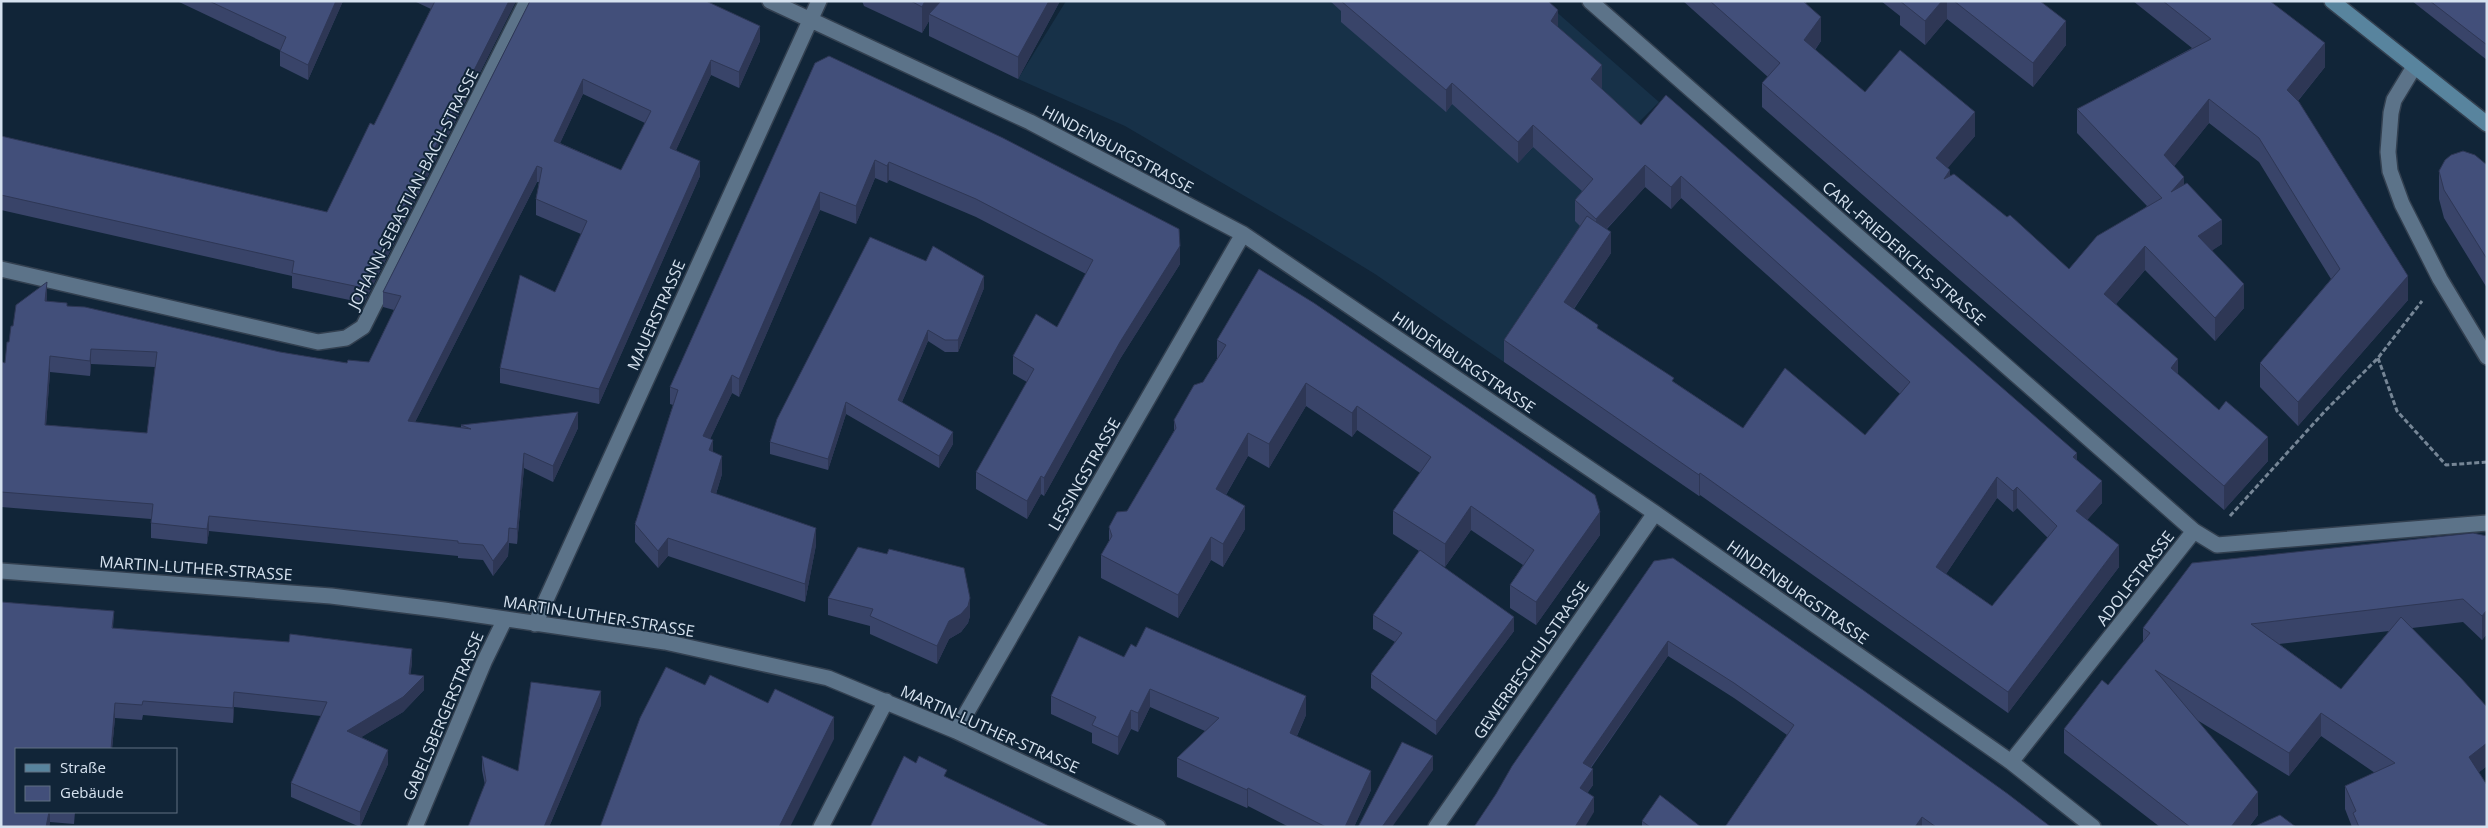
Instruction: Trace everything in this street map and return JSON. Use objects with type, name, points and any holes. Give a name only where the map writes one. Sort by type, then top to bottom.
[{"type":"street","name":"JOHANN-SEBASTIAN-BACH-STRASSE","points":[[1,268],[318,342],[346,338],[363,327],[527,1]]},
{"type":"street","name":"HINDENBURGSTRASSE","points":[[770,1],[1030,122],[1243,234],[1655,513],[2010,762],[2093,827]]},
{"type":"street","name":"MAUERSTRASSE","points":[[534,624],[818,1]]},
{"type":"street","name":"CARL-FRIEDERICHS-STRASSE","points":[[1590,1],[2194,531]]},
{"type":"street","points":[[2332,1],[2487,124]]},
{"type":"street","points":[[2414,67],[2394,100],[2388,152],[2390,171],[2402,204],[2440,279],[2487,357]]},
{"type":"street","name":"LESSINGSTRASSE","points":[[956,730],[1243,234]]},
{"type":"street","name":"GEWERBESCHULSTRASSE","points":[[1436,827],[1655,513]]},
{"type":"street","points":[[2217,545],[2487,523]]},
{"type":"street","name":"ADOLFSTRASSE","points":[[2010,762],[2194,531],[2217,545]]},
{"type":"street","name":"MARTIN-LUTHER-STRASSE","points":[[1,571],[331,596],[664,642],[818,676],[956,730],[1158,827]]},
{"type":"street","name":"GABELSBERGERSTRASSE","points":[[415,827],[484,662],[505,620]]},
{"type":"street","points":[[821,827],[886,701]]},
{"type":"path","points":[[2217,545],[2232,511],[2325,411],[2378,358],[2440,279]]},
{"type":"path","points":[[2378,358],[2397,411],[2446,465],[2487,462]]},
{"type":"shaded area","points":[[1066,1],[1544,1],[1659,102],[1627,134],[1590,234],[1504,362],[1375,274],[1125,126],[1018,79]]},
{"type":"building","points":[[209,1],[336,1],[308,65],[280,51],[286,37]]},
{"type":"building","points":[[435,1],[509,1],[364,288],[292,273],[294,261],[1,195],[1,136],[327,212],[370,123],[374,125]]},
{"type":"building","points":[[530,1],[706,1],[760,26],[739,72],[711,60],[670,148],[700,161],[599,389],[500,368],[520,275],[555,292],[587,221],[536,199],[542,168],[537,166],[408,421],[471,429],[461,425],[578,412],[553,466],[524,453],[517,529],[509,528],[508,541],[493,561],[483,545],[458,543],[458,541],[209,516],[207,529],[151,523],[153,504],[1,492],[2,362],[5,363],[7,342],[9,342],[11,326],[13,326],[16,305],[47,282],[45,301],[67,303],[67,306],[85,307],[280,352],[347,363],[348,360],[369,362],[401,296],[383,292]],"holes":[[[583,79],[651,111],[621,170],[554,141]],[[91,349],[157,352],[147,433],[45,425],[50,356],[90,361]]]},
{"type":"building","points":[[911,1],[925,1],[922,7]]},
{"type":"building","points":[[941,1],[1049,1],[1018,57],[929,14]]},
{"type":"building","points":[[1341,1],[1548,1],[1558,10],[1551,21],[1602,65],[1591,79],[1641,125],[1666,95],[2077,453],[2073,457],[2102,481],[2076,511],[2119,545],[2008,692],[1700,473],[1699,475],[1504,340],[1587,216],[1611,232],[1564,302],[1598,325],[1597,328],[1674,378],[1672,381],[1743,428],[1785,368],[1865,435],[1910,382],[1681,176],[1671,187],[1645,165],[1596,219],[1575,200],[1593,179],[1533,125],[1518,142],[1452,83],[1446,90]],"holes":[[[1997,477],[2013,491],[2017,487],[2057,526],[1992,606],[1936,567]]]},
{"type":"building","points":[[1710,1],[1803,1],[1821,17],[1804,40],[1865,92],[1900,50],[1975,112],[1936,158],[1950,170],[1944,179],[1954,174],[2007,217],[2010,215],[2069,269],[2097,236],[2162,198],[2077,109],[2211,39],[2163,1],[2270,1],[2325,43],[2287,90],[2299,102],[2408,276],[2298,402],[2260,363],[2340,269],[2259,138],[2209,99],[2164,155],[2184,177],[2171,192],[2187,183],[2222,220],[2198,236],[2244,284],[2215,318],[2145,246],[2104,294],[2178,359],[2171,368],[2219,410],[2226,401],[2268,437],[2224,486],[1762,83],[1780,63]]},
{"type":"building","points":[[1900,1],[1942,1],[1925,21]]},
{"type":"building","points":[[1954,1],[2040,1],[2066,21],[2033,63]]},
{"type":"building","points":[[2430,1],[2487,1],[2487,45]]},
{"type":"building","points":[[829,56],[1003,138],[1179,229],[1180,246],[1120,342],[1044,478],[1041,476],[1027,501],[976,472],[1034,369],[1013,356],[1036,314],[1057,327],[1093,260],[976,199],[889,162],[887,166],[875,160],[856,206],[820,192],[739,379],[732,375],[703,436],[713,440],[709,450],[722,456],[711,492],[816,528],[805,584],[668,538],[658,551],[635,524],[678,390],[670,387],[815,63]]},
{"type":"building","points":[[2463,151],[2475,155],[2487,165],[2487,259],[2444,190],[2439,171],[2445,160],[2451,155]]},
{"type":"building","points":[[870,237],[926,261],[933,246],[984,276],[958,340],[945,340],[928,330],[898,400],[953,432],[939,456],[846,402],[828,459],[770,442],[777,419]]},
{"type":"building","points":[[1259,269],[1314,303],[1595,495],[1600,512],[1536,602],[1510,585],[1534,550],[1471,506],[1445,544],[1393,511],[1431,457],[1357,406],[1352,413],[1306,383],[1269,444],[1248,433],[1216,489],[1245,506],[1223,544],[1211,537],[1178,595],[1101,555],[1112,536],[1109,527],[1117,512],[1127,511],[1176,428],[1174,420],[1194,385],[1203,382],[1226,345],[1217,340]]},
{"type":"building","points":[[2473,533],[2487,536],[2487,612],[2482,616],[2463,599],[2251,624],[2341,689],[2401,617],[2487,707],[2487,743],[2469,757],[2487,785],[2487,827],[2359,827],[2353,813],[2356,811],[2345,786],[2395,763],[2321,713],[2289,753],[2155,670],[2258,792],[2231,827],[2190,827],[2064,729],[2102,680],[2108,685],[2150,633],[2143,628],[2192,563]]},
{"type":"building","points":[[858,547],[887,554],[889,549],[964,568],[970,598],[968,606],[961,614],[949,621],[937,646],[870,616],[873,609],[828,598]]},
{"type":"building","points":[[1420,550],[1514,617],[1436,721],[1371,674],[1402,633],[1373,615]]},
{"type":"building","points":[[1673,558],[1863,690],[2051,827],[1936,827],[1922,817],[1915,827],[1725,827],[1794,725],[1734,683],[1668,641],[1583,763],[1593,769],[1580,788],[1594,797],[1575,827],[1474,827],[1512,766],[1654,561]]},
{"type":"building","points":[[1,602],[114,611],[112,628],[289,642],[290,634],[412,649],[409,674],[424,676],[403,697],[347,731],[388,750],[360,812],[291,783],[327,702],[234,692],[233,708],[143,701],[142,705],[115,703],[111,748],[15,748],[15,813],[49,813],[46,827],[1,827]]},
{"type":"building","points":[[1146,627],[1306,696],[1290,733],[1371,771],[1345,827],[1326,827],[1248,788],[1247,790],[1177,758],[1219,718],[1150,689],[1138,713],[1131,710],[1118,737],[1092,725],[1096,717],[1051,696],[1079,636],[1124,657],[1131,644],[1136,647]]},
{"type":"building","points":[[666,667],[705,685],[710,675],[768,703],[775,689],[834,717],[779,827],[600,827],[640,718]]},
{"type":"building","points":[[531,682],[601,691],[544,827],[468,827],[486,781],[482,756],[518,771]]},
{"type":"building","points":[[1402,742],[1433,756],[1382,827],[1358,827]]},
{"type":"building","points":[[904,756],[916,763],[919,756],[947,770],[944,776],[1051,827],[870,827]]},
{"type":"building","points":[[1660,795],[1701,827],[1650,827],[1642,821]]},
{"type":"building","points":[[2280,815],[2296,827],[2253,827]]}]
